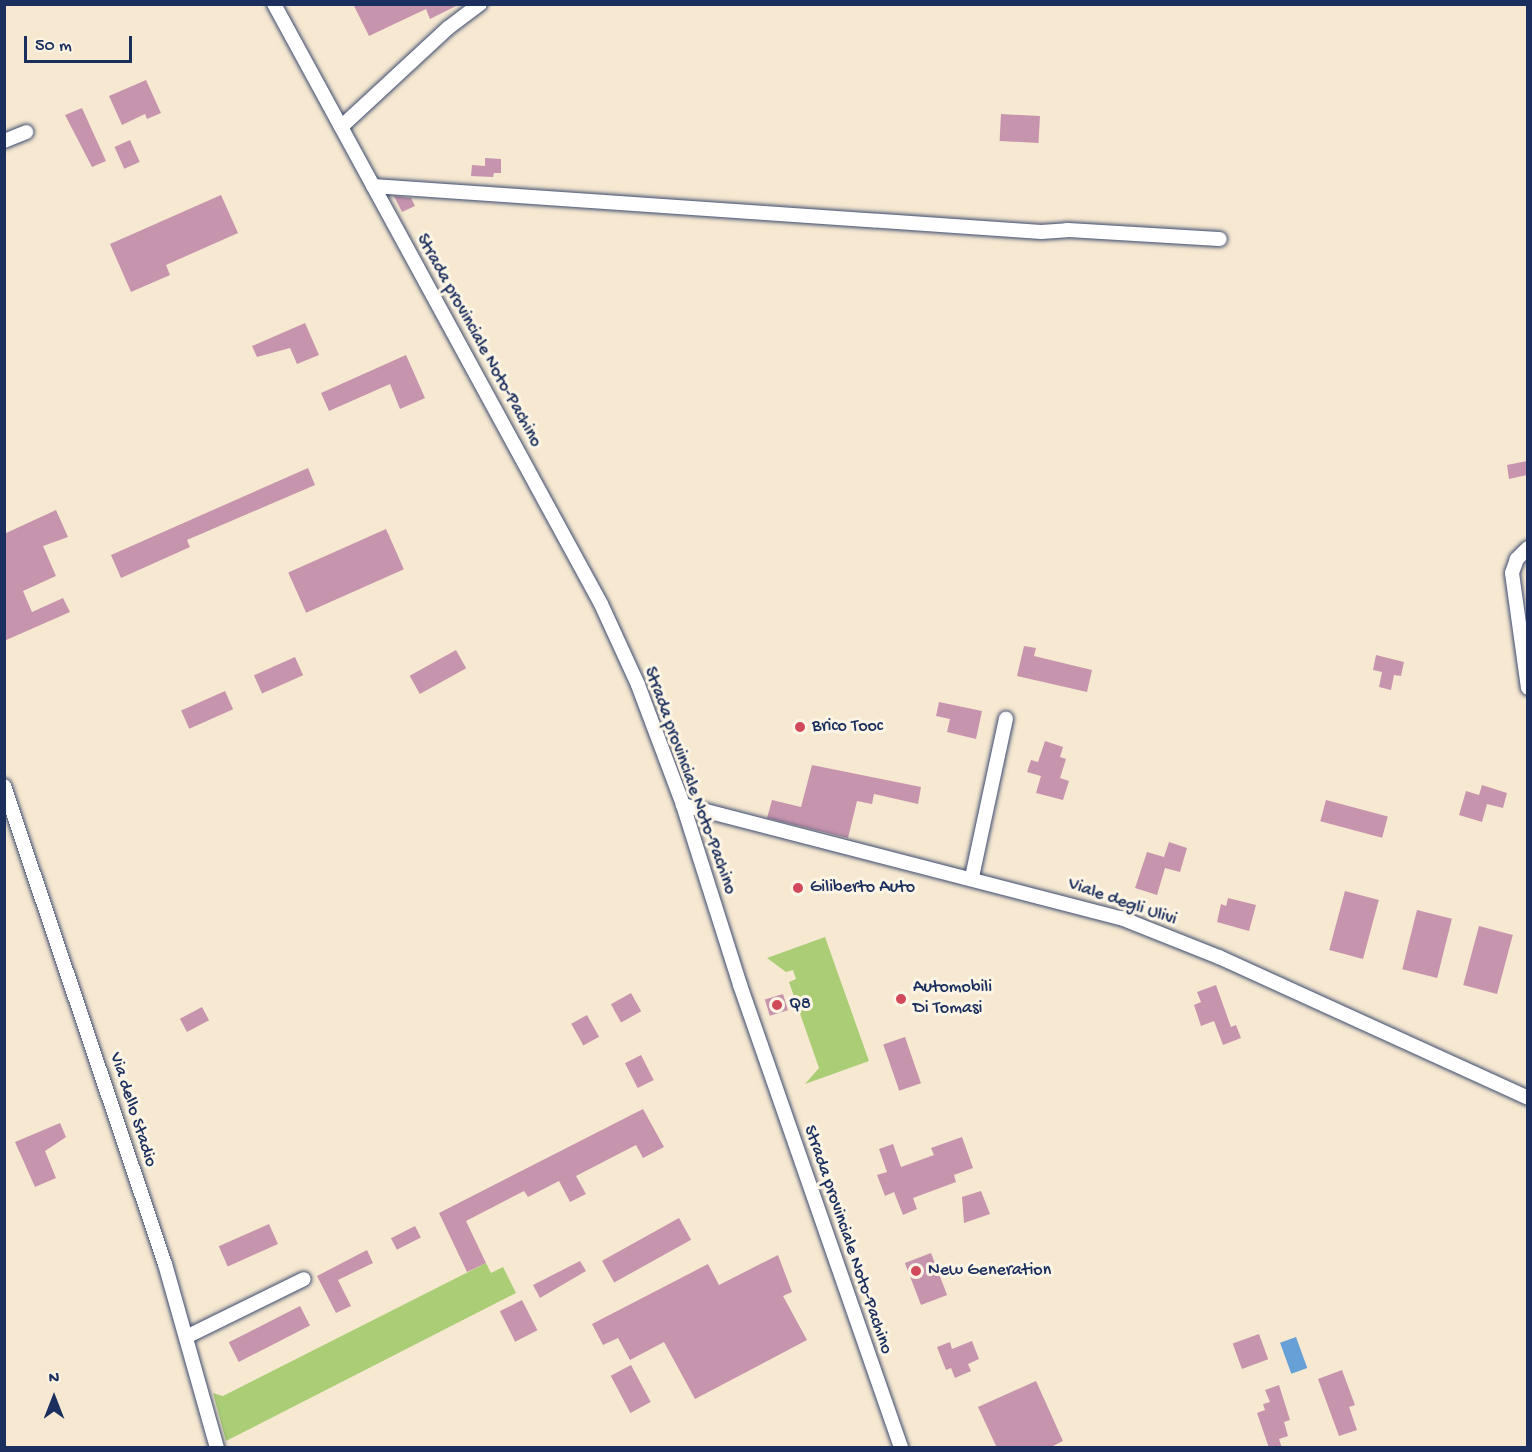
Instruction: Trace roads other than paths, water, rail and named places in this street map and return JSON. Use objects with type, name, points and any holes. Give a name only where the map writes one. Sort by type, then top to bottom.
[{"type":"street","name":"Strada provinciale Noto-Pachino","points":[[274,4],[601,604],[638,685],[683,806],[747,1006],[901,1448]]},
{"type":"street","points":[[341,127],[448,28],[480,4]]},
{"type":"street","points":[[4,141],[26,132]]},
{"type":"street","points":[[373,186],[1041,232],[1066,230],[1220,239]]},
{"type":"street","points":[[1527,548],[1517,559],[1512,573],[1527,688]]},
{"type":"street","points":[[972,877],[1006,719]]},
{"type":"street","name":"Via dello Stadio","points":[[4,786],[186,1337],[218,1448]]},
{"type":"street","name":"Viale degli Ulivi","points":[[683,806],[972,877],[1121,918],[1165,935],[1527,1098]]},
{"type":"street","points":[[186,1337],[304,1279]]},
{"type":"water","points":[[1296,1337],[1307,1368],[1291,1374],[1280,1343]]},
{"type":"place","name":"Brico Tooc","points":[[800,727]]},
{"type":"place","name":"Giliberto Auto","points":[[798,888]]},
{"type":"place","name":"Automobili Di Tomasi","points":[[901,999]]},
{"type":"place","name":"Q8","points":[[777,1005]]},
{"type":"place","name":"New Generation","points":[[916,1271]]}]
